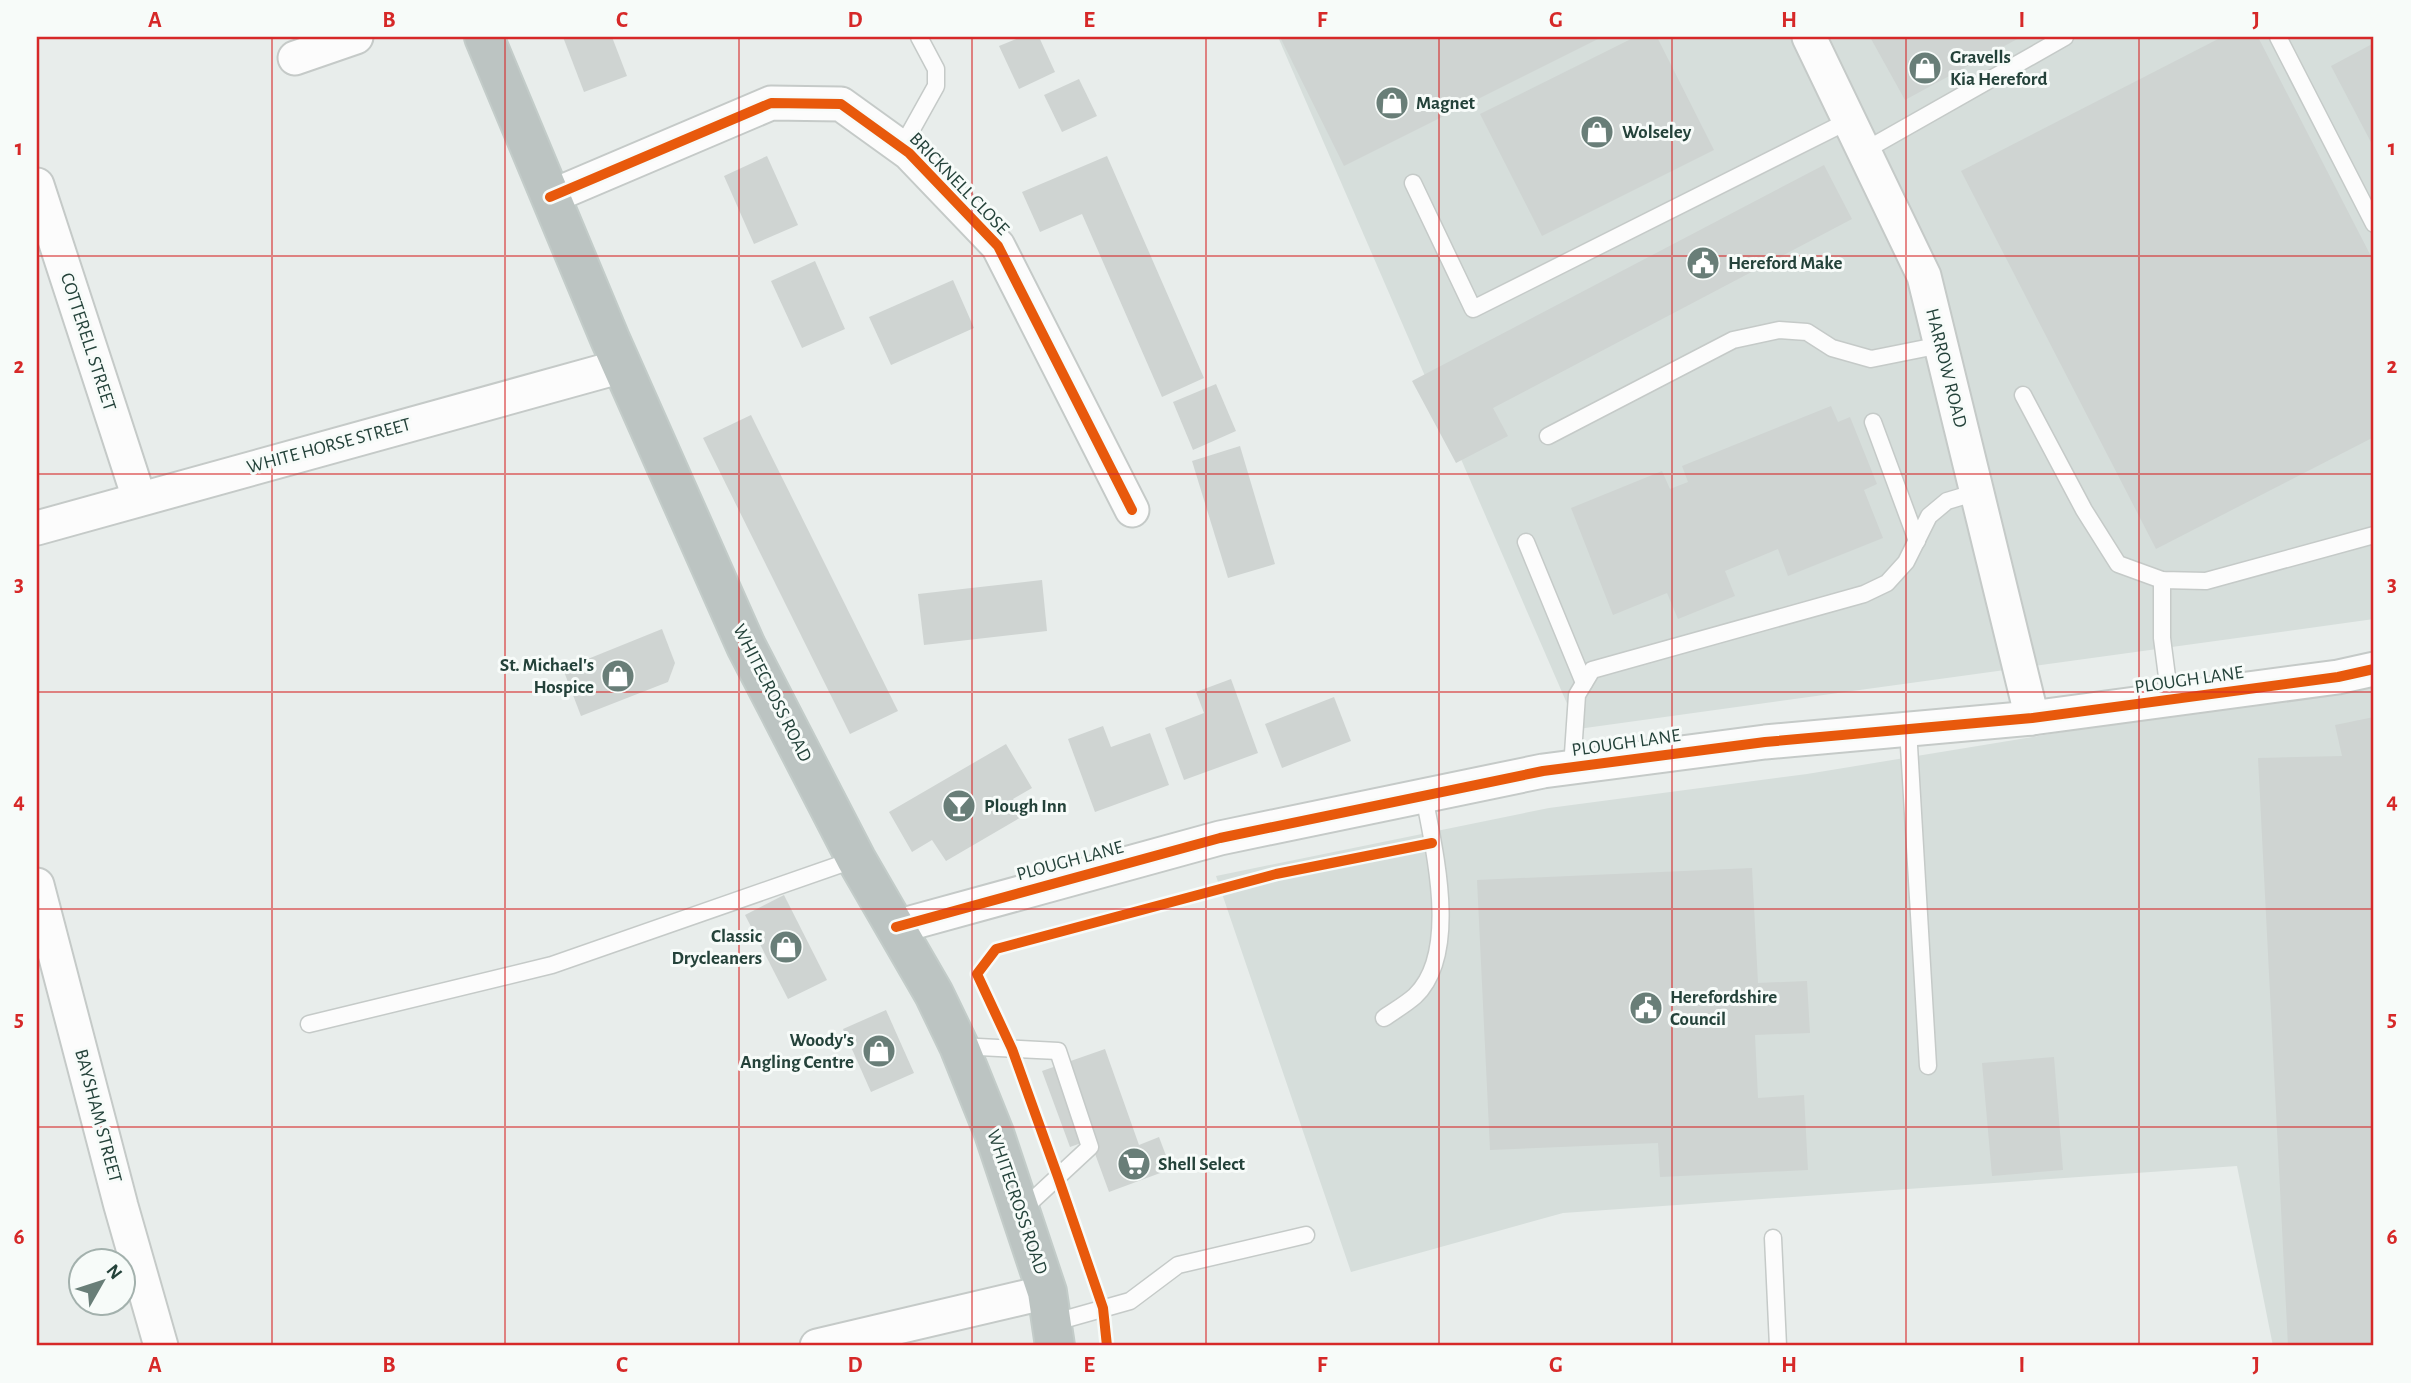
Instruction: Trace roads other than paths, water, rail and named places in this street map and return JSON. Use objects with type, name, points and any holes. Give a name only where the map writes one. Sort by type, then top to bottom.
[{"type":"highway","name":"WHITECROSS ROAD","points":[[484,37],[622,366],[746,646],[856,859],[934,994],[959,1046],[994,1133],[1021,1211],[1052,1320]]},
{"type":"street","points":[[295,58],[356,37]]},
{"type":"street","name":"HARROW ROAD","points":[[1808,37],[1924,276],[2032,718]]},
{"type":"street","name":"BRICKNELL CLOSE","points":[[550,197],[771,103],[841,104],[902,148],[998,246],[1132,510]]},
{"type":"street","name":"COTTERELL STREET","points":[[37,185],[139,498]]},
{"type":"street","name":"WHITE HORSE STREET","points":[[37,528],[622,366]]},
{"type":"street","name":"PLOUGH LANE","points":[[896,927],[1220,838],[1543,771],[1765,742],[2032,718],[2339,677],[2374,669]]},
{"type":"street","name":"BAYSHAM STREET","points":[[37,884],[121,1206],[161,1346]]},
{"type":"street","points":[[817,1346],[1052,1320]]},
{"type":"lane","points":[[902,148],[936,86],[936,69],[919,37]]},
{"type":"lane","points":[[1864,151],[2065,37]]},
{"type":"lane","points":[[2278,37],[2374,225]]},
{"type":"lane","points":[[1413,183],[1473,309],[1850,120]]},
{"type":"lane","points":[[1548,436],[1733,340],[1779,330],[1807,331],[1832,348],[1871,359],[1941,345]]},
{"type":"lane","points":[[2022,395],[2084,510],[2118,564],[2162,580],[2206,581],[2374,535]]},
{"type":"lane","points":[[1873,422],[1917,541]]},
{"type":"lane","points":[[1572,768],[1577,695],[1592,670],[1864,594],[1887,583],[1906,562],[1930,516],[1947,501],[1977,492]]},
{"type":"lane","points":[[1526,542],[1584,683]]},
{"type":"lane","points":[[2162,580],[2162,638],[2170,700]]},
{"type":"lane","points":[[1908,729],[1928,1066]]},
{"type":"lane","points":[[1384,1018],[1417,995],[1433,968],[1441,933],[1438,880],[1424,796]]},
{"type":"lane","points":[[309,1024],[552,965],[856,859]]},
{"type":"lane","points":[[959,1046],[1058,1051],[1090,1147],[1021,1211]]},
{"type":"lane","points":[[1052,1320],[1130,1301],[1178,1265],[1306,1236]]},
{"type":"lane","points":[[1773,1238],[1778,1346]]},
{"type":"place","name":"Gravells Kia Hereford","points":[[1925,68]]},
{"type":"place","name":"Magnet","points":[[1392,103]]},
{"type":"place","name":"Wolseley","points":[[1597,132]]},
{"type":"place","name":"Hereford Make","points":[[1703,263]]},
{"type":"place","name":"St. Michael's Hospice","points":[[618,676]]},
{"type":"place","name":"Plough Inn","points":[[959,806]]},
{"type":"place","name":"Classic Drycleaners","points":[[786,947]]},
{"type":"place","name":"Herefordshire Council","points":[[1646,1008]]},
{"type":"place","name":"Woody's Angling Centre","points":[[879,1051]]},
{"type":"place","name":"Shell Select","points":[[1134,1164]]}]
